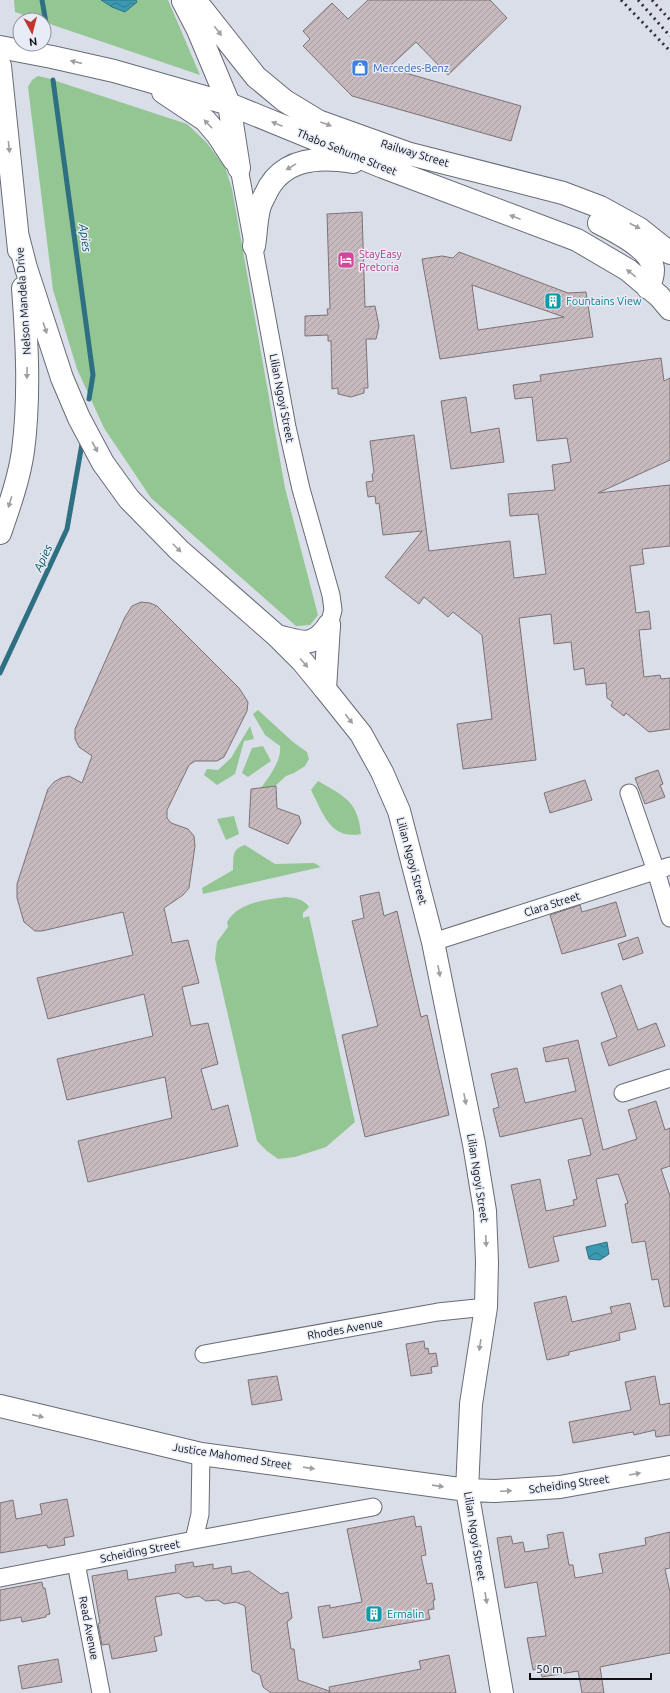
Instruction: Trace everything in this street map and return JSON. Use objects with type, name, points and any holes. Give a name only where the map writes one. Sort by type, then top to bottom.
[{"type":"main road","points":[[182,0],[198,30],[229,104],[239,168]]},
{"type":"main road","name":"Railway Street","points":[[195,0],[256,77],[285,101],[318,121],[410,154],[563,193],[600,207],[640,229],[670,253]]},
{"type":"main road","name":"Thabo Sehume Street","points":[[0,47],[52,56],[114,71],[229,104],[383,167],[577,240],[628,270],[659,296],[670,309]]},
{"type":"main road","name":"Nelson Mandela Drive","points":[[0,66],[18,237],[25,317],[27,368],[23,452],[0,534]]},
{"type":"main road","points":[[152,82],[170,98],[205,120],[217,134],[239,168]]},
{"type":"main road","points":[[410,154],[459,173],[585,216],[616,232],[645,253],[651,261],[653,273],[648,288]]},
{"type":"main road","points":[[254,246],[259,208],[268,188],[278,176],[293,165],[314,159],[336,159],[383,167]]},
{"type":"main road","name":"Lilian Ngoyi Street","points":[[18,237],[28,275],[62,378],[79,418],[104,463],[129,499],[179,550],[277,636],[302,661],[361,734],[382,772],[399,811],[433,942],[474,1144],[485,1211],[487,1262],[486,1307],[471,1404],[467,1490],[502,1693]]},
{"type":"main road","points":[[277,636],[296,642],[304,642],[319,637],[329,625]]},
{"type":"main road","points":[[325,689],[329,625]]},
{"type":"main road","name":"Justice Mahomed Street","points":[[0,1406],[201,1454],[467,1490]]},
{"type":"main road","name":"Scheiding Street","points":[[467,1490],[495,1491],[560,1487],[670,1467]]},
{"type":"street","name":"Lilian Ngoyi Street","points":[[239,168],[287,427],[299,482],[331,595],[333,610],[329,625]]},
{"type":"street","points":[[629,793],[663,868],[670,918]]},
{"type":"street","name":"Clara Street","points":[[433,942],[663,868]]},
{"type":"street","points":[[623,1093],[670,1078]]},
{"type":"street","name":"Rhodes Avenue","points":[[204,1354],[438,1312],[486,1307]]},
{"type":"street","name":"Scheiding Street","points":[[0,1578],[194,1540],[200,1514],[201,1454]]},
{"type":"street","points":[[194,1540],[373,1507]]},
{"type":"street","name":"Read Avenue","points":[[76,1563],[101,1693]]},
{"type":"green space","points":[[14,0],[168,0],[200,75],[52,25],[52,12],[15,12]]},
{"type":"green space","points":[[38,76],[187,124],[206,142],[225,167],[232,189],[285,488],[318,615],[310,625],[296,626],[151,498],[104,428],[77,369],[53,290],[28,87],[32,80]]},
{"type":"green space","points":[[258,710],[293,742],[307,752],[309,759],[305,766],[286,776],[275,786],[261,788],[277,763],[280,746],[265,735],[253,714]]},
{"type":"green space","points":[[250,726],[254,739],[244,741],[235,774],[217,785],[204,775],[207,769],[218,770],[231,758]]},
{"type":"green space","points":[[263,746],[271,761],[248,777],[242,773],[252,748]]},
{"type":"green space","points":[[318,781],[342,796],[353,807],[357,814],[361,834],[350,835],[342,833],[329,823],[311,790]]},
{"type":"green space","points":[[234,816],[239,834],[226,840],[217,819]]},
{"type":"green space","points":[[245,845],[275,864],[314,863],[321,867],[203,894],[202,888],[233,870],[235,851]]},
{"type":"green space","points":[[286,897],[296,898],[307,904],[309,907],[303,913],[303,918],[309,916],[355,1122],[326,1147],[295,1157],[278,1159],[257,1141],[215,959],[217,942],[228,927],[227,922],[232,915],[245,906],[253,903]]},
{"type":"water","points":[[101,0],[136,0],[137,2],[125,12],[112,7]]},
{"type":"water","points":[[607,1242],[609,1254],[600,1260],[589,1259],[586,1247]]},
{"type":"building","name":"Mercedes-Benz","points":[[368,0],[490,0],[507,18],[448,75],[416,42],[388,68],[521,106],[511,141],[352,96],[303,46],[310,39],[303,31],[332,3],[348,19]]},
{"type":"building","name":"StayEasy Pretoria","points":[[362,212],[365,307],[375,306],[379,326],[376,339],[366,339],[368,388],[364,388],[364,393],[351,397],[338,394],[338,388],[332,389],[331,341],[328,341],[328,335],[305,336],[305,316],[328,315],[327,309],[330,309],[327,214]]},
{"type":"building","name":"Fountains View","points":[[459,252],[568,293],[586,292],[593,337],[440,359],[422,259],[442,256],[453,258]],"holes":[[[472,285],[564,317],[478,330]]]},
{"type":"building","points":[[661,358],[664,381],[670,378],[670,460],[598,493],[670,485],[670,546],[642,549],[644,564],[630,566],[636,613],[649,611],[651,629],[639,630],[644,677],[660,675],[661,679],[670,678],[670,729],[649,732],[626,713],[624,716],[611,706],[613,702],[607,698],[606,683],[586,685],[584,668],[574,670],[571,642],[554,644],[551,614],[519,618],[536,760],[463,769],[457,724],[492,719],[482,635],[453,612],[448,617],[424,597],[419,604],[385,577],[422,531],[383,535],[379,503],[376,504],[375,496],[368,497],[366,482],[373,481],[372,474],[374,473],[370,441],[414,435],[429,551],[510,541],[514,578],[546,574],[538,514],[510,516],[508,494],[555,490],[552,465],[571,462],[567,438],[537,441],[532,397],[515,399],[513,385],[541,381],[540,375]]},
{"type":"building","points":[[466,397],[471,433],[499,428],[504,462],[451,469],[441,401]]},
{"type":"building","points":[[141,602],[150,603],[157,606],[239,688],[248,702],[247,711],[224,757],[217,761],[195,761],[189,765],[167,810],[167,818],[171,823],[188,829],[194,836],[195,846],[189,888],[183,895],[164,908],[172,943],[188,940],[199,983],[182,987],[191,1026],[208,1023],[218,1064],[201,1069],[212,1110],[228,1105],[238,1146],[88,1182],[78,1141],[172,1118],[165,1077],[67,1100],[57,1059],[153,1036],[144,994],[48,1019],[37,978],[133,955],[123,912],[42,931],[35,931],[24,922],[17,898],[17,884],[48,789],[54,782],[69,776],[82,783],[92,756],[79,747],[75,739],[75,729],[125,617],[132,606]]},
{"type":"building","points":[[658,770],[663,784],[660,785],[665,797],[645,804],[635,778]]},
{"type":"building","points":[[585,780],[592,800],[550,813],[544,793]]},
{"type":"building","points":[[276,786],[277,808],[299,816],[301,823],[288,844],[249,827],[251,789]]},
{"type":"building","points":[[379,892],[384,916],[397,911],[421,1017],[427,1015],[449,1115],[365,1137],[342,1035],[378,1026],[352,921],[364,918],[360,896]]},
{"type":"building","points":[[616,902],[626,936],[562,954],[550,915],[580,905],[582,912]]},
{"type":"building","points":[[638,937],[643,953],[623,960],[618,944]]},
{"type":"building","points":[[621,985],[638,1030],[656,1023],[665,1046],[609,1066],[601,1043],[617,1037],[601,993]]},
{"type":"building","points":[[578,1040],[603,1150],[637,1139],[628,1110],[656,1101],[665,1130],[670,1128],[670,1166],[661,1169],[670,1196],[670,1306],[664,1307],[658,1279],[652,1280],[645,1241],[632,1243],[625,1204],[628,1203],[618,1174],[596,1179],[606,1226],[553,1237],[559,1261],[529,1268],[511,1185],[540,1179],[546,1211],[574,1205],[573,1200],[577,1199],[568,1160],[591,1155],[582,1118],[500,1137],[493,1109],[499,1107],[491,1074],[517,1068],[525,1103],[576,1091],[568,1058],[546,1062],[543,1048]]},
{"type":"building","points":[[566,1296],[572,1322],[612,1313],[610,1307],[630,1303],[636,1329],[619,1333],[620,1340],[569,1352],[569,1355],[547,1360],[534,1303]]},
{"type":"building","points":[[424,1341],[425,1349],[428,1348],[429,1354],[436,1353],[438,1366],[431,1367],[432,1373],[411,1376],[406,1344]]},
{"type":"building","points":[[277,1376],[282,1400],[252,1405],[248,1380]]},
{"type":"building","points":[[655,1376],[660,1405],[670,1403],[670,1435],[656,1437],[655,1430],[634,1435],[633,1432],[573,1443],[569,1422],[631,1410],[625,1382]]},
{"type":"building","points":[[67,1499],[74,1536],[64,1538],[65,1545],[48,1548],[47,1545],[0,1553],[0,1503],[13,1500],[16,1519],[42,1514],[40,1504]]},
{"type":"building","points":[[414,1516],[416,1527],[421,1526],[426,1555],[421,1556],[427,1584],[432,1583],[435,1600],[433,1600],[434,1609],[428,1610],[430,1619],[323,1638],[318,1607],[330,1605],[330,1608],[362,1602],[347,1529]]},
{"type":"building","points":[[563,1532],[569,1565],[573,1565],[575,1578],[603,1573],[599,1554],[646,1545],[645,1538],[670,1532],[670,1568],[665,1569],[670,1592],[670,1653],[600,1667],[604,1693],[582,1693],[578,1671],[542,1677],[540,1669],[533,1670],[527,1638],[546,1636],[537,1582],[505,1588],[497,1538],[511,1536],[513,1544],[523,1542],[525,1552],[549,1548],[547,1535]]},
{"type":"building","points":[[193,1562],[194,1567],[213,1564],[213,1569],[231,1566],[232,1574],[249,1571],[281,1594],[288,1592],[292,1618],[287,1622],[291,1649],[294,1649],[298,1680],[329,1691],[329,1693],[271,1693],[263,1687],[260,1675],[252,1671],[245,1606],[236,1602],[224,1604],[218,1600],[206,1601],[199,1596],[186,1598],[178,1593],[155,1597],[162,1635],[154,1637],[157,1651],[112,1659],[109,1644],[102,1645],[92,1576],[127,1570],[128,1580],[176,1572],[175,1565]]},
{"type":"building","points":[[42,1582],[43,1588],[45,1588],[50,1614],[46,1615],[46,1617],[22,1622],[21,1617],[0,1621],[0,1590]]},
{"type":"building","points":[[449,1655],[456,1693],[330,1693],[329,1687],[421,1669],[419,1661]]},
{"type":"building","points":[[58,1659],[62,1682],[22,1689],[18,1666]]},
{"type":"waterway","name":"Apies","points":[[42,0],[44,12]]},
{"type":"waterway","name":"Apies","points":[[53,80],[93,375],[89,399]]},
{"type":"waterway","name":"Apies","points":[[0,673],[67,529],[82,444]]},
{"type":"railway","points":[[621,0],[670,51]]},
{"type":"railway","points":[[638,0],[670,36]]},
{"type":"railway","points":[[652,0],[670,20]]},
{"type":"place","name":"Mercedes-Benz","points":[[360,68]]},
{"type":"place","name":"StayEasy Pretoria","points":[[346,260]]},
{"type":"place","name":"Fountains View","points":[[553,301]]},
{"type":"place","name":"Ermalin","points":[[374,1614]]}]
